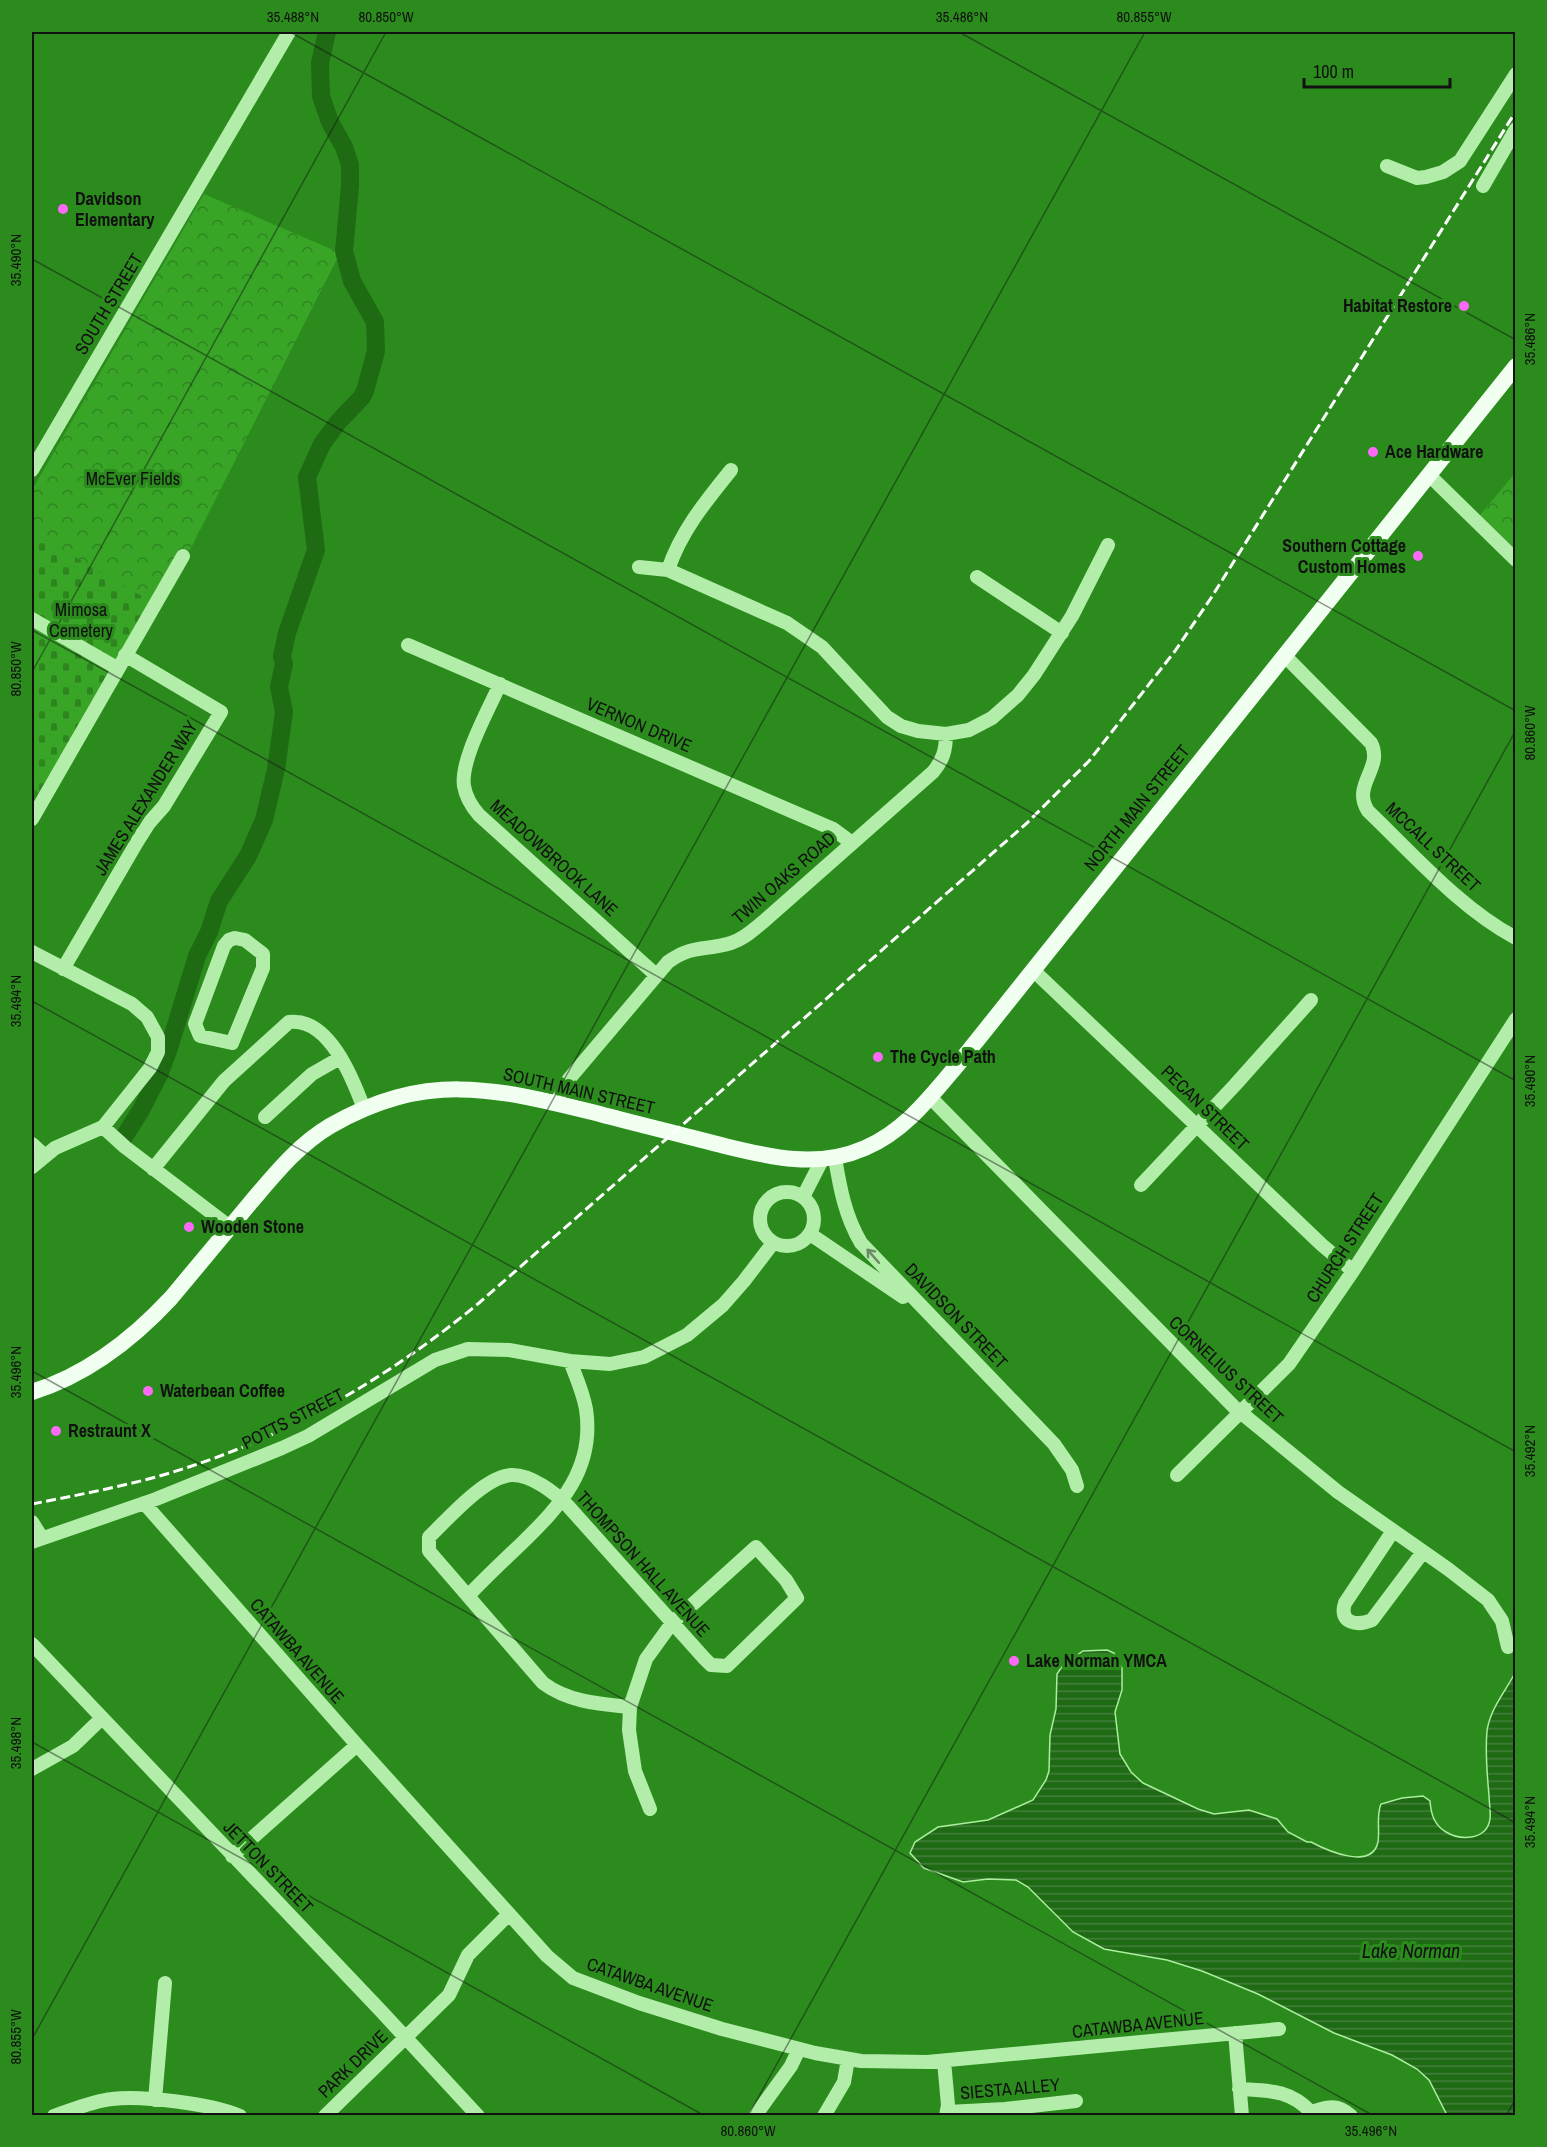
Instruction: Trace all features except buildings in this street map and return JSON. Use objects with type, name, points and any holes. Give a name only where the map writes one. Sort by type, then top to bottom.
[{"type":"main road","name":"NORTH MAIN STREET","points":[[726,1146],[789,1160],[829,1159],[865,1148],[893,1133],[909,1119],[930,1097],[1033,970],[1515,366]]},
{"type":"main road","name":"SOUTH MAIN STREET","points":[[32,1392],[78,1373],[151,1320],[278,1171],[306,1143],[329,1127],[384,1101],[417,1093],[458,1089],[499,1091],[726,1146]]},
{"type":"street","name":"SOUTH STREET","points":[[32,470],[289,32]]},
{"type":"street","points":[[1387,165],[1417,177],[1426,177],[1443,172],[1460,161],[1515,74]]},
{"type":"street","points":[[1483,186],[1515,129]]},
{"type":"street","points":[[668,570],[673,553],[700,508],[731,470]]},
{"type":"street","points":[[1428,475],[1515,560]]},
{"type":"street","points":[[639,567],[668,570],[767,613],[805,634],[829,654],[874,705],[901,726],[918,731],[946,734],[969,730],[992,718],[1034,675],[1082,598],[1108,545]]},
{"type":"street","points":[[32,819],[183,555]]},
{"type":"street","points":[[977,577],[1062,633]]},
{"type":"street","points":[[32,619],[117,668]]},
{"type":"street","name":"VERNON DRIVE","points":[[408,645],[833,829],[852,843]]},
{"type":"street","name":"JAMES ALEXANDER WAY","points":[[63,969],[137,843],[170,798],[221,712],[125,655]]},
{"type":"street","name":"MCCALL STREET","points":[[1284,656],[1371,743],[1375,759],[1362,792],[1368,811],[1457,895],[1489,922],[1515,938]]},
{"type":"street","name":"MEADOWBROOK LANE","points":[[500,684],[474,742],[465,770],[464,788],[468,799],[479,815],[656,975]]},
{"type":"street","name":"TWIN OAKS ROAD","points":[[556,1103],[569,1079],[668,962],[687,950],[722,945],[744,937],[933,772],[945,752],[946,734]]},
{"type":"street","points":[[231,1043],[263,968],[263,954],[245,940],[236,938],[229,940],[225,946],[195,1024],[200,1036],[231,1043],[247,1059]]},
{"type":"street","points":[[32,952],[132,1004],[147,1017],[158,1037],[158,1052],[150,1068],[103,1127],[55,1148],[32,1167]]},
{"type":"street","name":"PECAN STREET","points":[[1033,970],[1322,1245],[1353,1270]]},
{"type":"street","points":[[1141,1185],[1311,1000]]},
{"type":"street","name":"CHURCH STREET","points":[[1177,1475],[1289,1364],[1353,1270],[1515,1019]]},
{"type":"street","points":[[153,1168],[224,1081],[290,1022],[301,1021],[323,1034],[340,1058],[364,1109]]},
{"type":"street","points":[[265,1117],[312,1074],[340,1058]]},
{"type":"street","name":"CORNELIUS STREET","points":[[930,1097],[1187,1361],[1241,1412],[1338,1492],[1488,1600],[1497,1610],[1502,1621],[1508,1647]]},
{"type":"street","points":[[103,1127],[230,1227]]},
{"type":"street","points":[[32,1144],[45,1156]]},
{"type":"street","points":[[803,1197],[829,1159]]},
{"type":"street","name":"DAVIDSON STREET","points":[[829,1159],[845,1208],[861,1243],[1054,1444],[1072,1470],[1077,1486]]},
{"type":"street","points":[[782,1192],[803,1197],[809,1203],[814,1219],[810,1234],[802,1242],[793,1246],[773,1243],[765,1235],[760,1225],[760,1214],[764,1204],[772,1196],[782,1192]]},
{"type":"street","points":[[810,1234],[928,1313]]},
{"type":"street","name":"POTTS STREET","points":[[37,1540],[144,1503],[282,1448],[308,1436],[435,1360],[468,1349],[509,1350],[570,1361],[610,1364],[644,1358],[687,1335],[723,1305],[773,1243]]},
{"type":"street","points":[[468,1596],[549,1516],[562,1501],[579,1469],[587,1434],[586,1411],[583,1394],[570,1361]]},
{"type":"street","name":"THOMPSON HALL AVENUE","points":[[630,1707],[577,1699],[550,1688],[529,1668],[429,1551],[429,1537],[486,1484],[510,1475],[526,1478],[562,1501],[672,1623],[711,1665],[727,1666],[797,1598],[786,1580],[756,1547],[672,1623]]},
{"type":"street","name":"CATAWBA AVENUE","points":[[144,1503],[509,1914],[548,1956],[573,1978],[639,2003],[722,2029],[799,2049],[848,2059],[885,2063],[944,2061],[1279,2029]]},
{"type":"street","points":[[32,1522],[37,1540]]},
{"type":"street","points":[[1393,1531],[1345,1603],[1343,1609],[1347,1620],[1354,1624],[1363,1624],[1372,1620],[1423,1552]]},
{"type":"street","points":[[650,1809],[639,1784],[632,1757],[629,1730],[630,1707],[646,1659],[672,1623]]},
{"type":"street","name":"JETTON STREET","points":[[32,1644],[478,2115]]},
{"type":"street","points":[[32,1768],[73,1746],[102,1718]]},
{"type":"street","points":[[232,1856],[357,1745]]},
{"type":"street","name":"PARK DRIVE","points":[[325,2115],[449,1995],[472,1949],[509,1914]]},
{"type":"street","points":[[155,2100],[165,1983]]},
{"type":"street","points":[[1235,2033],[1242,2115]]},
{"type":"street","points":[[755,2115],[791,2066],[799,2049]]},
{"type":"street","points":[[830,2114],[844,2082],[848,2059]]},
{"type":"street","points":[[944,2061],[947,2114]]},
{"type":"street","points":[[1239,2088],[1283,2093],[1296,2098],[1310,2114],[1332,2106],[1342,2108],[1351,2115]]},
{"type":"street","points":[[54,2115],[113,2098],[209,2106],[240,2115]]},
{"type":"street","name":"SIESTA ALLEY","points":[[947,2114],[1076,2101]]},
{"type":"green space","name":"McEver Fields","points":[[204,194],[340,253],[190,550],[180,548],[150,601],[32,532],[32,490]]},
{"type":"green space","points":[[1515,473],[1515,560],[1476,520]]},
{"type":"green space","name":"Mimosa Cemetery","points":[[32,532],[150,601],[39,793],[32,788]]},
{"type":"water","name":"Lake Norman","points":[[1107,1650],[1114,1653],[1122,1668],[1122,1690],[1115,1712],[1120,1754],[1131,1772],[1143,1783],[1198,1809],[1214,1814],[1249,1810],[1277,1819],[1288,1832],[1307,1842],[1337,1853],[1358,1857],[1374,1851],[1378,1842],[1381,1804],[1402,1798],[1423,1796],[1430,1801],[1436,1823],[1452,1835],[1472,1837],[1484,1831],[1490,1819],[1486,1763],[1487,1731],[1495,1708],[1515,1673],[1515,2115],[1447,2115],[1429,2080],[1417,2069],[1392,2055],[1334,2033],[1258,1994],[1202,1971],[1167,1960],[1104,1949],[1073,1932],[1028,1887],[1016,1880],[988,1879],[963,1882],[924,1868],[910,1853],[915,1842],[938,1827],[988,1820],[1033,1800],[1049,1771],[1050,1735],[1056,1709],[1057,1674],[1063,1665],[1083,1651]]},
{"type":"waterway","points":[[124,1137],[159,1075],[197,956],[209,932],[219,901],[248,856],[264,820],[276,769],[284,712],[279,687],[284,664],[282,656],[287,633],[316,550],[307,477],[322,444],[339,421],[362,397],[376,351],[375,322],[352,281],[344,251],[350,165],[321,96],[320,63],[327,32]]},
{"type":"railway","points":[[32,1504],[156,1477],[244,1447],[327,1407],[405,1359],[479,1303],[1027,823],[1089,761],[1175,651],[1211,598],[1516,111]]},
{"type":"place","name":"Davidson Elementary","points":[[63,209]]},
{"type":"place","name":"Habitat Restore","points":[[1464,306]]},
{"type":"place","name":"Ace Hardware","points":[[1373,452]]},
{"type":"place","name":"Southern Cottage Custom Homes","points":[[1418,556]]},
{"type":"place","name":"The Cycle Path","points":[[878,1057]]},
{"type":"place","name":"Wooden Stone","points":[[189,1227]]},
{"type":"place","name":"Waterbean Coffee","points":[[148,1391]]},
{"type":"place","name":"Restraunt X","points":[[56,1431]]},
{"type":"place","name":"Lake Norman YMCA","points":[[1014,1661]]}]
